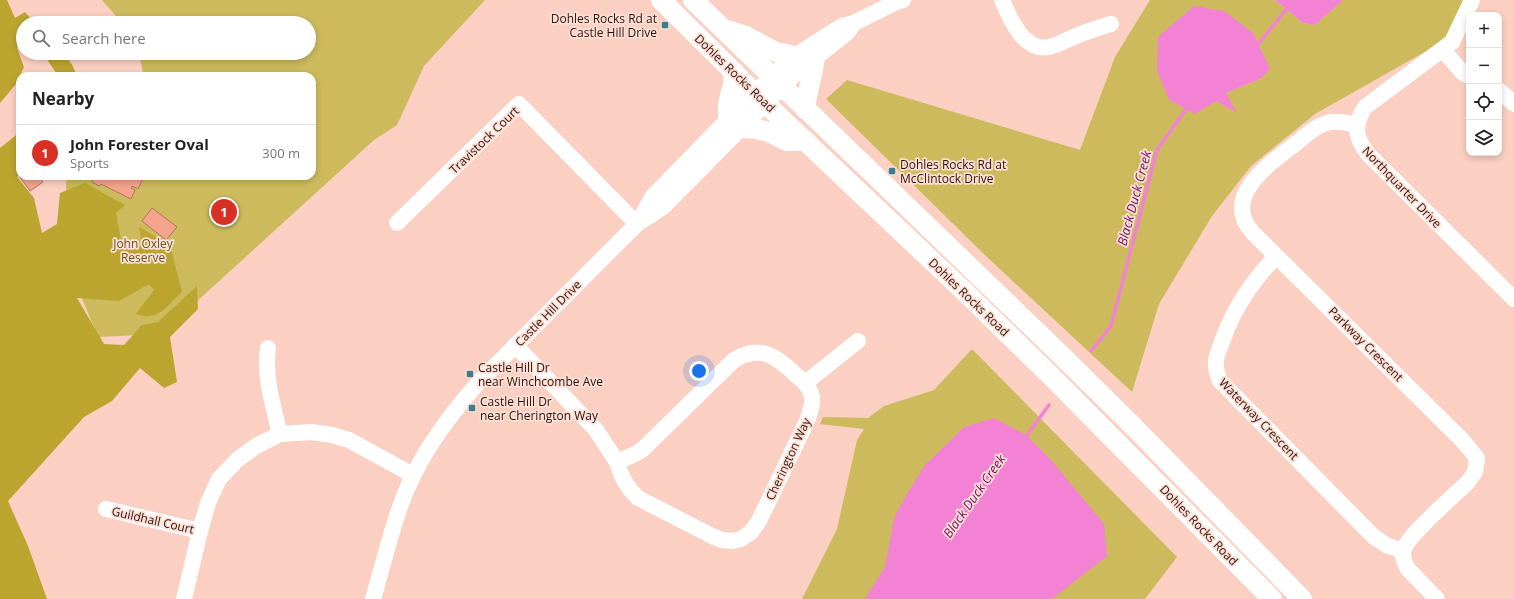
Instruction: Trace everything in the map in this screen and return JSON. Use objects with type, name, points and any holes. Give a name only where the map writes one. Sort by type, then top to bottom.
[{"type":"main road","name":"Dohles Rocks Road","points":[[661,0],[806,142],[965,292],[1057,382],[1272,599]]},
{"type":"main road","name":"Dohles Rocks Road","points":[[693,0],[1065,359],[1302,599]]},
{"type":"main road","points":[[721,28],[746,36],[776,52],[795,56]]},
{"type":"main road","points":[[805,109],[807,92],[813,75],[815,57]]},
{"type":"main road","points":[[734,72],[733,84],[728,104],[735,124],[762,130],[787,141],[806,142]]},
{"type":"street","points":[[777,82],[795,56],[842,26],[854,24],[892,4],[903,0]]},
{"type":"street","points":[[1002,0],[1022,35],[1029,43],[1038,47],[1048,47],[1081,33],[1111,24]]},
{"type":"street","points":[[1357,125],[1360,115],[1365,107],[1452,42],[1472,0]]},
{"type":"street","points":[[777,82],[815,57],[847,33],[854,24]]},
{"type":"street","points":[[1443,50],[1466,74]]},
{"type":"street","name":"Castle Hill Drive","points":[[372,599],[400,506],[413,475],[442,427],[479,382],[515,345],[637,224],[663,207],[735,124],[777,82]]},
{"type":"street","points":[[1502,93],[1514,104]]},
{"type":"street","name":"Travistock Court","points":[[397,223],[519,104],[637,224]]},
{"type":"street","name":"Parkway Crescent","points":[[1357,125],[1335,122],[1326,123],[1285,151],[1255,179],[1247,189],[1242,205],[1243,219],[1247,226],[1276,256],[1463,441],[1477,458],[1475,472],[1468,482],[1410,539],[1404,551]]},
{"type":"street","name":"Northquarter Drive","points":[[1357,125],[1358,139],[1369,155],[1514,299]]},
{"type":"street","name":"Waterway Crescent","points":[[1276,256],[1260,273],[1241,299],[1225,333],[1216,358],[1217,372],[1220,381],[1374,537],[1388,546],[1404,551]]},
{"type":"street","points":[[805,383],[858,341]]},
{"type":"street","name":"Cherington Way","points":[[515,345],[596,430],[617,462],[623,481],[630,491],[638,498],[712,536],[732,541],[752,532],[759,520],[807,421],[811,409],[812,398],[810,390],[805,383],[784,363],[774,356],[755,352],[741,356],[734,360],[642,450],[617,462]]},
{"type":"street","points":[[268,348],[266,361],[268,384],[280,434]]},
{"type":"street","points":[[184,599],[208,503],[219,479],[237,460],[256,446],[280,434],[312,432],[332,435],[349,440],[413,475]]},
{"type":"street","name":"Guildhall Court","points":[[106,509],[200,531]]},
{"type":"street","points":[[1404,551],[1404,564],[1437,599]]},
{"type":"green space","points":[[0,0],[7,0],[16,17],[16,60],[21,60],[24,67],[22,72],[16,72],[16,84],[0,103]]},
{"type":"green space","name":"John Oxley Reserve","points":[[102,0],[485,0],[424,66],[397,125],[374,140],[161,334],[98,337],[69,267],[66,183],[67,180],[316,180],[316,72],[143,72],[140,60],[316,60],[316,16],[116,16]]},
{"type":"green space","points":[[1150,0],[1275,0],[1303,23],[1315,25],[1343,0],[1467,0],[1444,41],[1315,114],[1251,166],[1212,216],[1159,304],[1132,392],[988,258],[826,99],[847,80],[1080,150],[1115,57]],"holes":[[[1253,33],[1260,79],[1226,93],[1236,112],[1216,101]]]},
{"type":"green space","points":[[25,12],[29,16],[18,16]]},
{"type":"green space","points":[[48,60],[68,60],[75,72],[55,72]]},
{"type":"green space","points":[[16,135],[16,180],[19,180],[34,198],[42,233],[57,224],[60,193],[85,183],[125,205],[116,213],[123,250],[142,246],[139,227],[170,245],[182,292],[162,311],[151,316],[136,314],[154,290],[149,284],[119,301],[77,298],[104,344],[124,345],[142,325],[158,322],[197,286],[198,309],[170,337],[177,382],[164,388],[140,368],[112,401],[84,417],[8,501],[28,546],[47,599],[0,599],[0,148]]},
{"type":"green space","points":[[972,349],[1177,557],[1145,599],[802,599],[837,529],[857,440],[864,429],[820,424],[823,417],[868,418],[884,406],[934,390]]},
{"type":"water","points":[[1275,0],[1343,0],[1315,25],[1303,23]]},
{"type":"water","points":[[1194,6],[1224,11],[1253,33],[1270,69],[1260,79],[1226,93],[1237,113],[1216,101],[1195,114],[1169,100],[1157,71],[1158,37]]},
{"type":"water","points":[[994,418],[1026,435],[1051,460],[1104,524],[1107,556],[1052,599],[865,599],[885,567],[894,518],[925,465],[964,427]]},
{"type":"building","points":[[22,180],[41,180],[43,182],[30,191]]},
{"type":"building","points":[[93,180],[142,180],[138,189],[132,186],[131,188],[135,190],[131,199],[101,184],[99,186],[92,182]]},
{"type":"building","points":[[152,208],[177,227],[166,240],[142,221]]},
{"type":"waterway","name":"Black Duck Creek","points":[[1255,48],[1294,0]]},
{"type":"waterway","name":"Black Duck Creek","points":[[1091,351],[1111,326],[1157,150],[1189,105]]},
{"type":"waterway","name":"Black Duck Creek","points":[[1024,439],[1049,405]]},
{"type":"place","name":"Dohles Rocks Rd at Castle Hill Drive","points":[[665,25]]},
{"type":"place","name":"Dohles Rocks Rd at McClintock Drive","points":[[892,171]]},
{"type":"place","name":"John Forester Oval","points":[[224,212]]},
{"type":"place","name":"Castle Hill Dr near Winchcombe Ave","points":[[470,374]]},
{"type":"place","name":"Castle Hill Dr near Cherington Way","points":[[472,408]]}]
